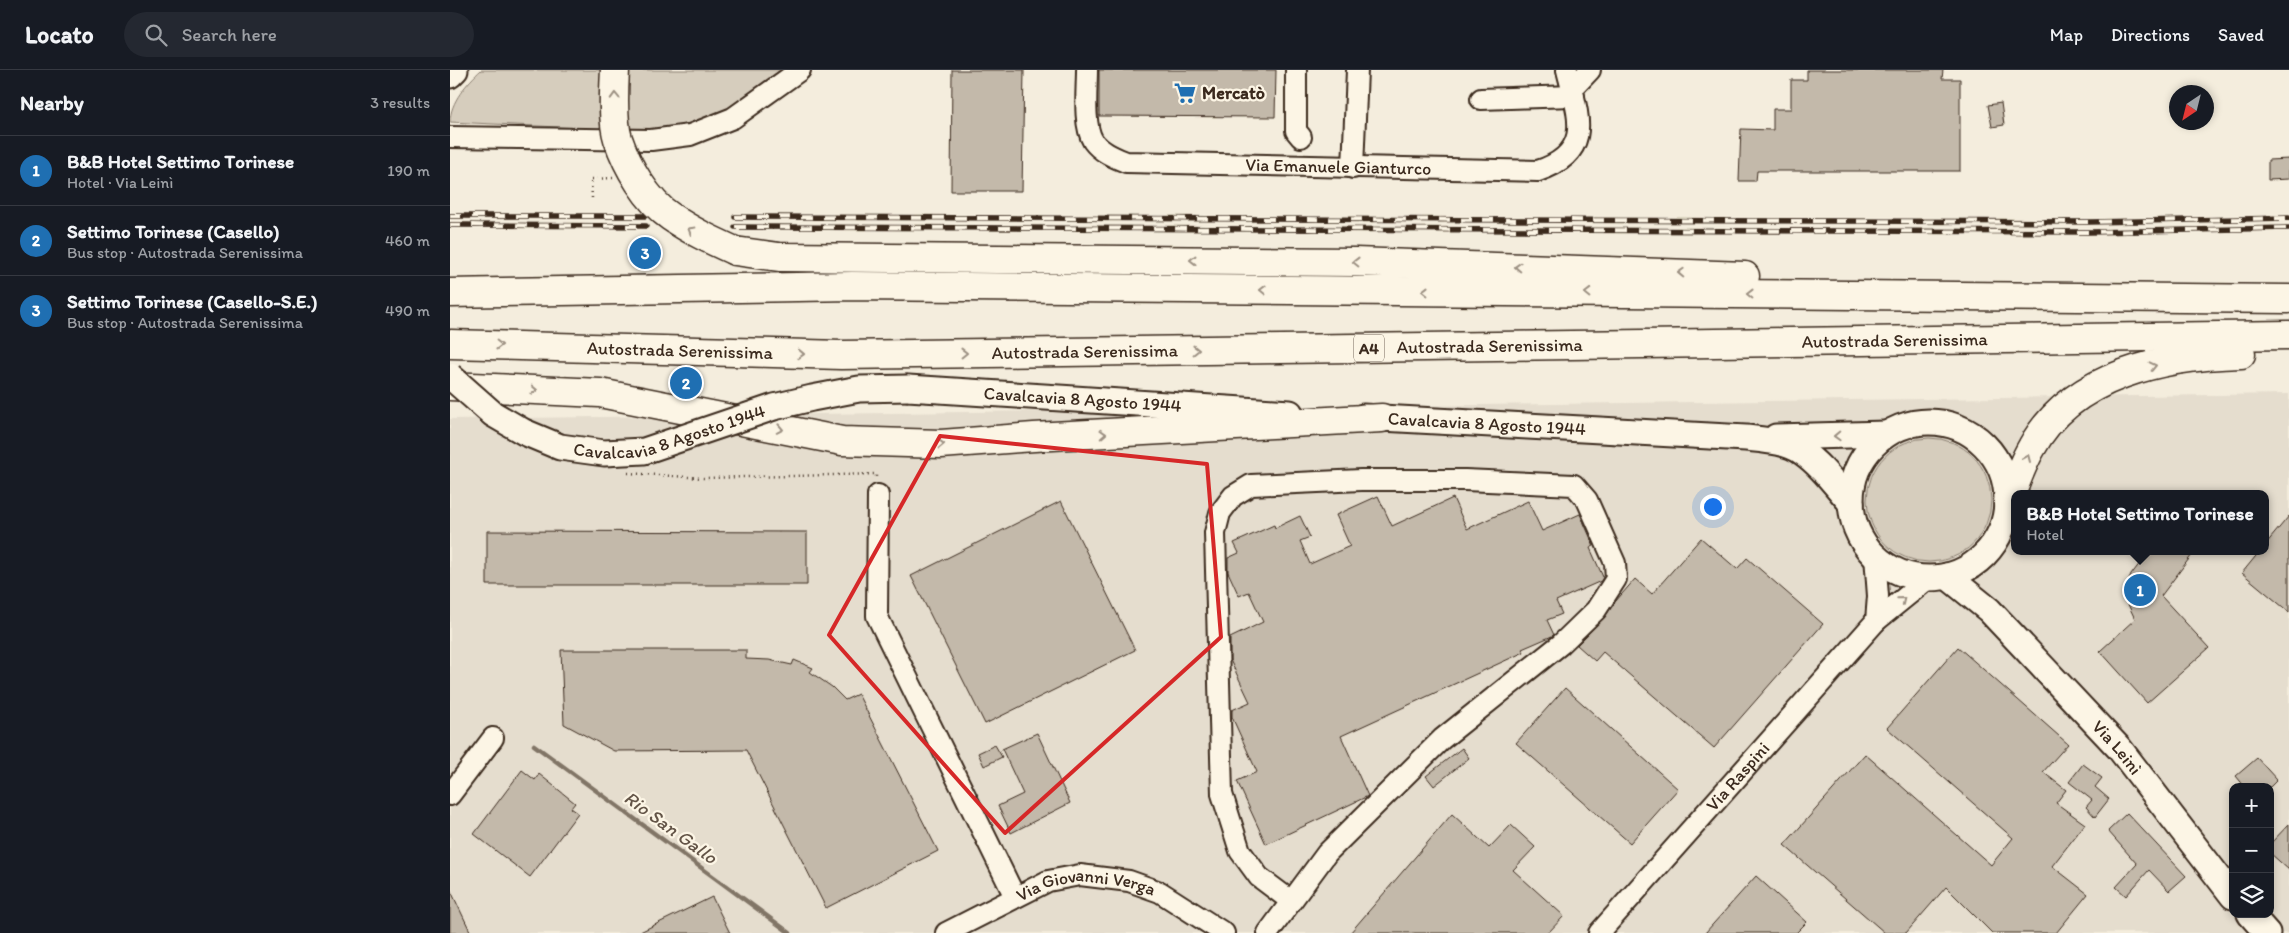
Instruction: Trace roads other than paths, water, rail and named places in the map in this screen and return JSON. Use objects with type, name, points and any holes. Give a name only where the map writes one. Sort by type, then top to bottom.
[{"type":"highway","points":[[615,70],[614,95],[618,138],[643,190],[669,216],[698,234],[735,251],[779,257],[1365,262],[2289,298]]},
{"type":"highway","points":[[450,292],[852,286],[2289,298]]},
{"type":"highway","name":"Autostrada Serenissima","points":[[450,344],[841,355],[2289,335]]},
{"type":"highway","points":[[2013,490],[2032,446],[2047,426],[2066,404],[2096,385],[2127,372],[2208,355],[2289,352]]},
{"type":"highway","points":[[450,386],[600,393],[842,441],[862,442],[941,444],[1034,437],[1382,418]]},
{"type":"highway","points":[[2008,503],[2011,496]]},
{"type":"main road","points":[[450,75],[455,70]]},
{"type":"main road","name":"Cavalcavia 8 Agosto 1944","points":[[450,376],[493,414],[524,432],[560,447],[604,453],[644,451],[774,408],[812,398],[859,389],[908,388],[1382,418],[1746,438],[1775,442],[1801,451],[1816,464],[1851,503]]},
{"type":"main road","points":[[1933,421],[1957,426],[1978,438],[1995,456],[2005,478],[2008,503],[2005,522],[1998,539],[1986,554],[1968,568],[1938,577],[1900,572],[1875,556],[1862,540],[1854,522],[1851,503],[1854,476],[1866,452],[1886,434],[1908,424],[1933,421]]},
{"type":"main road","name":"Cavalcavia 8 Agosto 1944","points":[[1746,438],[1886,434]]},
{"type":"main road","name":"Via Leinì","points":[[1986,554],[1982,574],[1982,587],[1989,610]]},
{"type":"main road","name":"Via Leinì","points":[[1938,577],[1989,610],[2119,748],[2229,891]]},
{"type":"main road","points":[[2254,918],[2267,933]]},
{"type":"street","points":[[450,137],[651,140],[690,136],[733,118],[800,70]]},
{"type":"street","name":"Via Emanuele Gianturco","points":[[1087,70],[1088,127],[1093,141],[1106,154],[1126,162],[1538,171],[1554,165],[1568,156],[1578,130],[1578,113],[1571,85]]},
{"type":"street","points":[[1296,70],[1296,131],[1301,137]]},
{"type":"street","points":[[1353,168],[1357,70]]},
{"type":"street","points":[[1481,99],[1571,85],[1590,70]]},
{"type":"street","points":[[1268,933],[1327,853],[1442,739],[1561,644],[1596,610],[1616,579],[1615,563],[1587,500],[1574,485],[1465,480],[1361,480],[1251,485],[1233,496],[1220,513],[1215,533],[1222,794],[1240,851],[1258,876],[1291,901]]},
{"type":"street","points":[[878,495],[877,616],[1015,897]]},
{"type":"street","points":[[1875,556],[1878,596],[1876,621]]},
{"type":"street","name":"Via Raspini","points":[[1599,933],[1876,621],[1938,577]]},
{"type":"street","points":[[450,795],[493,738]]},
{"type":"street","name":"Via Giovanni Verga","points":[[946,933],[1048,881],[1080,875],[1129,881],[1160,892],[1224,933]]},
{"type":"waterway","name":"Rio San Gallo","points":[[534,745],[790,933]]},
{"type":"railway","points":[[450,216],[645,216]]},
{"type":"railway","points":[[735,217],[2090,222],[2289,218]]},
{"type":"railway","points":[[450,225],[646,226]]},
{"type":"railway","points":[[735,227],[2090,232],[2289,228]]},
{"type":"place","name":"Mercatò","points":[[1185,93]]},
{"type":"place","name":"Settimo Torinese (Casello-S.E.)","points":[[645,253]]},
{"type":"place","name":"Settimo Torinese (Casello)","points":[[686,383]]},
{"type":"place","name":"B&B Hotel Settimo Torinese","points":[[2140,590]]}]
